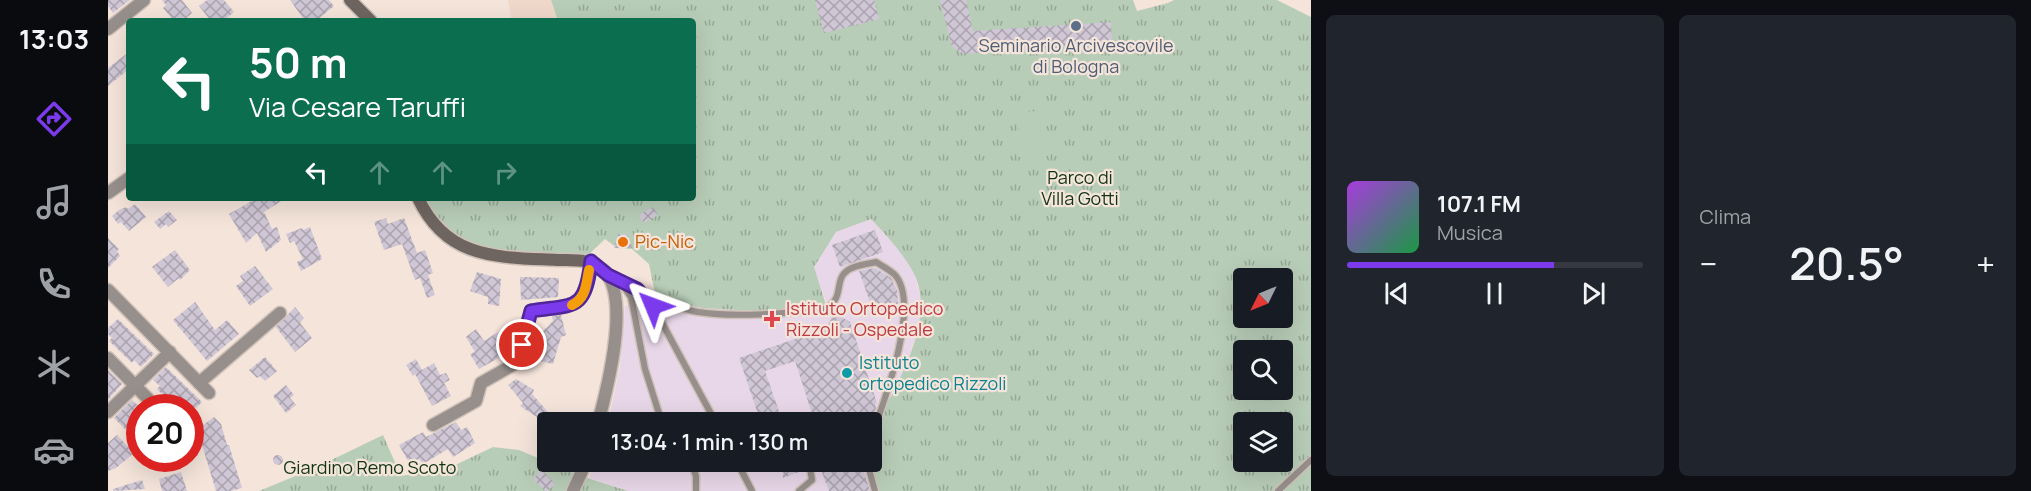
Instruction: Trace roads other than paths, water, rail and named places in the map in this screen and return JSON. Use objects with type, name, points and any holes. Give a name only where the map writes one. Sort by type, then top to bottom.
[{"type":"street","points":[[108,29],[144,0]]},
{"type":"street","points":[[351,0],[368,18]]},
{"type":"street","points":[[108,193],[126,180]]},
{"type":"street","points":[[419,201],[423,209],[446,236],[459,245],[476,252],[494,257],[591,261],[608,275],[620,280]]},
{"type":"street","points":[[433,425],[477,401],[481,383],[518,362],[531,311],[579,302],[584,296],[591,261]]},
{"type":"street","points":[[601,412],[609,379],[616,328],[614,285],[608,275]]},
{"type":"street","points":[[108,290],[209,393]]},
{"type":"street","points":[[200,383],[280,313]]},
{"type":"street","points":[[108,412],[170,352]]},
{"type":"street","points":[[108,358],[143,394]]},
{"type":"street","points":[[573,491],[582,472]]},
{"type":"lane","points":[[653,306],[673,305],[696,312],[734,316],[822,310],[832,306],[836,300],[842,276],[848,270],[876,261],[896,276],[905,303],[896,365],[880,412]]},
{"type":"lane","points":[[620,280],[637,289],[653,306],[710,412]]},
{"type":"lane","points":[[620,280],[633,303],[645,369],[659,412]]},
{"type":"lane","points":[[1278,491],[1311,460]]},
{"type":"lane","points":[[695,472],[696,491]]},
{"type":"lane","points":[[742,472],[752,491]]},
{"type":"lane","points":[[799,491],[812,480],[811,472]]},
{"type":"lane","points":[[870,472],[875,491]]},
{"type":"place","name":"Seminario Arcivescovile di Bologna","points":[[1076,26]]},
{"type":"place","name":"Pic-Nic","points":[[623,242]]},
{"type":"place","name":"Istituto Ortopedico Rizzoli - Ospedale","points":[[772,319]]},
{"type":"place","name":"Istituto ortopedico Rizzoli","points":[[847,373]]},
{"type":"park label","name":"Parco di Villa Gotti","points":[[1080,188]]},
{"type":"park label","name":"Giardino Remo Scoto","points":[[370,468]]}]
